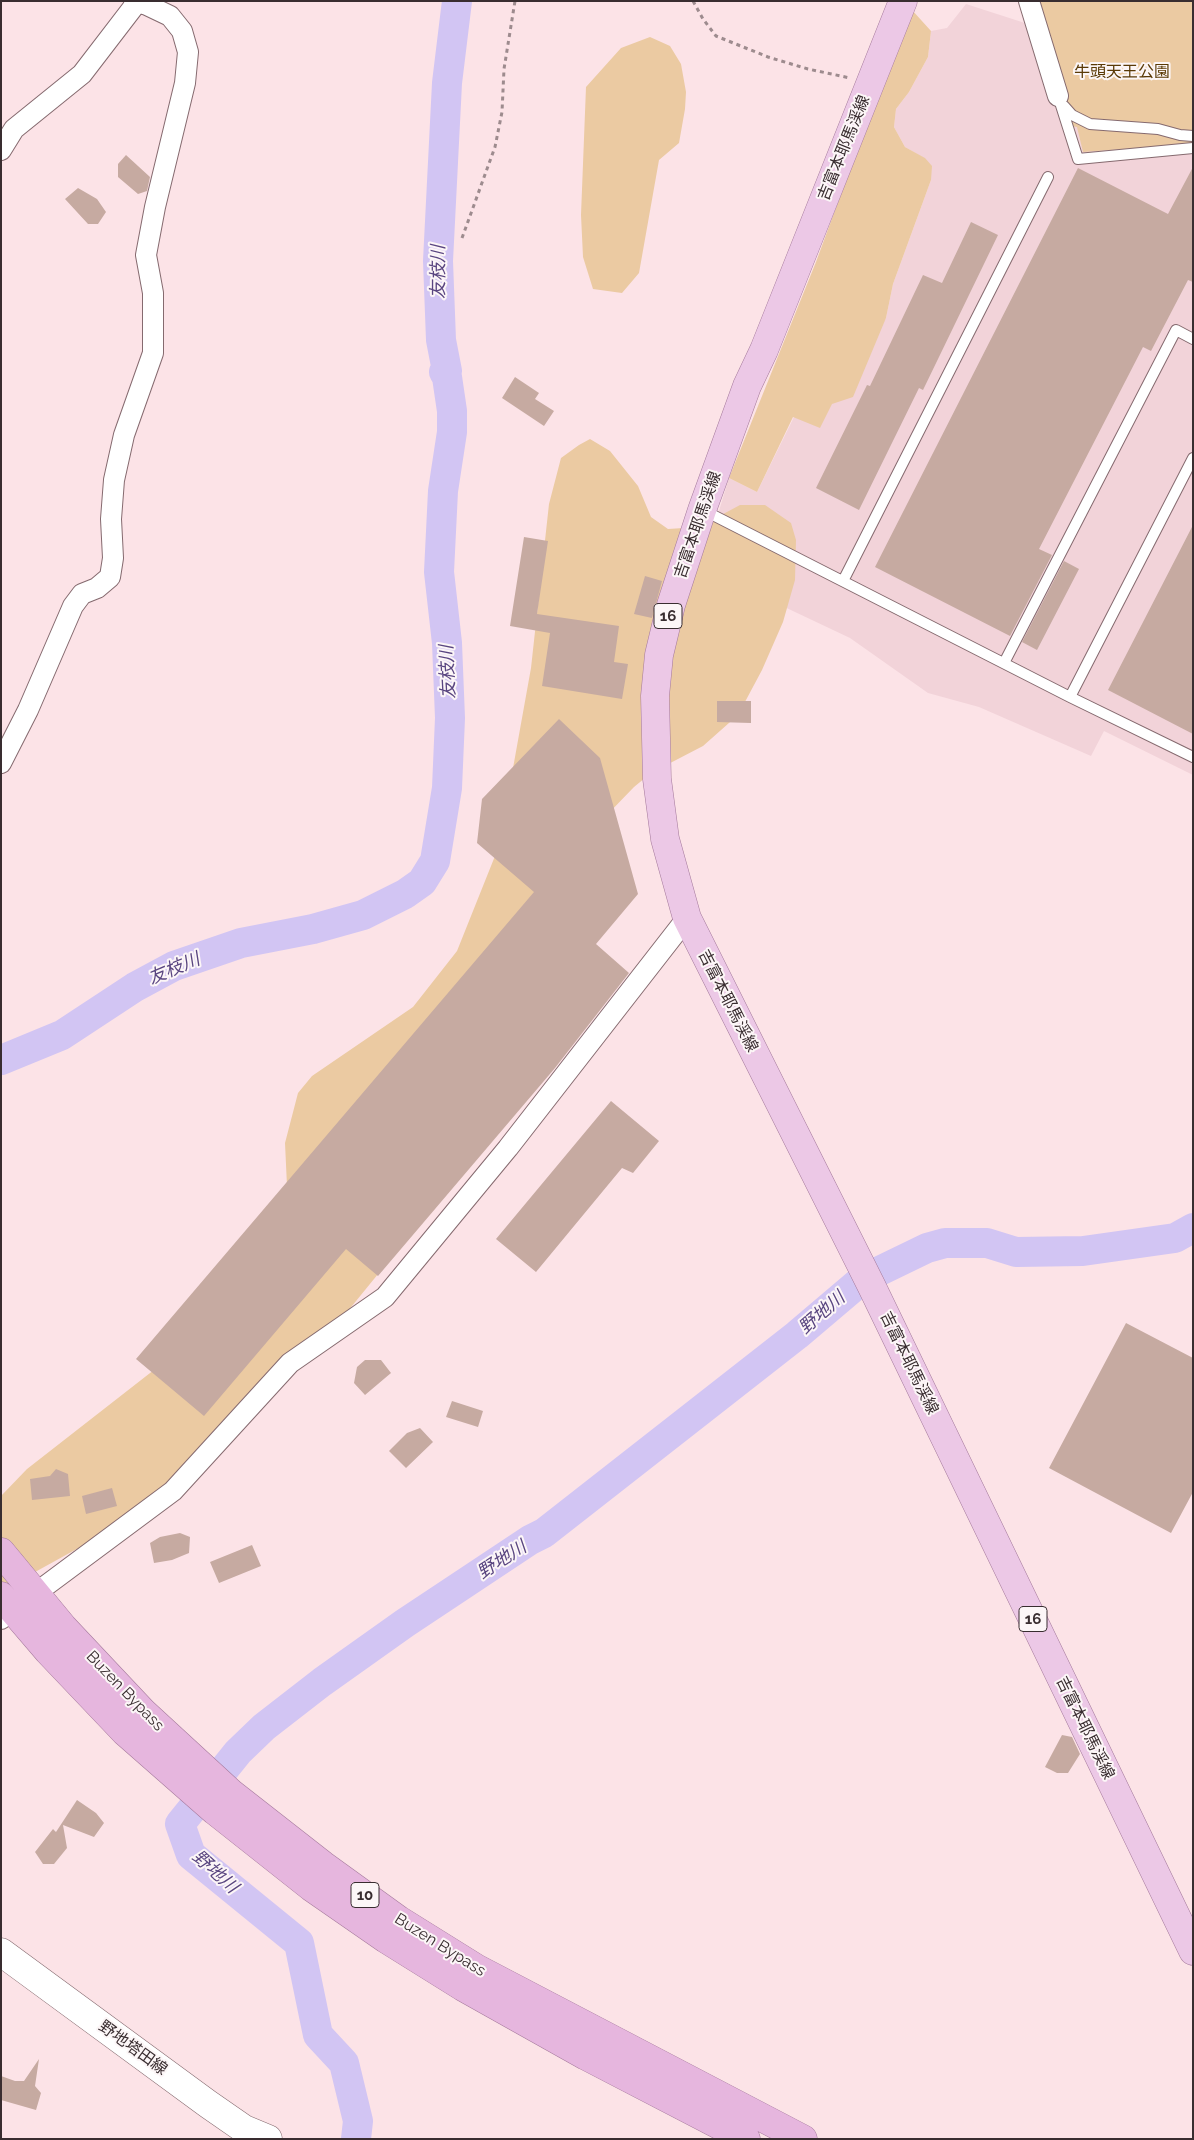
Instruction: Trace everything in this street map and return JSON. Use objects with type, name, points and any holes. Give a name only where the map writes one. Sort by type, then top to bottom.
[{"type":"highway","name":"Buzen Bypass","points":[[1,1552],[35,1595],[143,1712],[231,1792],[323,1865],[399,1920],[476,1968],[803,2139]]},
{"type":"highway","name":"Buzen Bypass","points":[[5,1608],[125,1732],[215,1811],[311,1887],[386,1939],[463,1987],[586,2056],[746,2139]]},
{"type":"main road","name":"吉富本耶馬渓線","points":[[903,1],[764,350],[747,386],[702,510],[671,606],[659,655],[655,696],[657,779],[665,839],[687,918],[872,1288],[1193,1951]]},
{"type":"main road","name":"野地塔田線","points":[[1,1952],[208,2104],[244,2129],[268,2139]]},
{"type":"street","points":[[1029,1],[1058,96]]},
{"type":"street","points":[[1,150],[14,129],[82,74],[136,2],[170,16],[182,31],[188,52],[185,83],[155,207],[146,255],[153,293],[153,353],[124,435],[114,480],[111,519],[113,558],[110,578],[97,588],[82,594],[73,606],[28,710],[1,763]]},
{"type":"street","points":[[5,1608],[35,1595],[173,1490],[290,1363],[385,1298],[508,1148],[687,918]]},
{"type":"lane","points":[[1058,96],[1072,115],[1090,124],[1158,129],[1180,135],[1193,136]]},
{"type":"lane","points":[[1058,96],[1078,159],[1193,148]]},
{"type":"lane","points":[[843,581],[1048,177]]},
{"type":"lane","points":[[1004,664],[1176,330],[1193,339]]},
{"type":"lane","points":[[1070,697],[1193,458]]},
{"type":"lane","points":[[702,510],[1004,664],[1193,757]]},
{"type":"path","points":[[462,238],[495,147],[502,112],[504,69],[515,1]]},
{"type":"path","points":[[693,1],[702,19],[716,36],[768,58],[808,69],[871,81]]},
{"type":"shaded area","points":[[966,4],[1028,24],[1077,127],[1193,144],[1193,775],[1104,731],[1091,756],[979,707],[928,693],[850,638],[757,594],[708,547],[729,478],[757,492],[794,417],[832,404],[886,318],[893,284],[931,180],[924,158],[905,147],[894,127],[896,109],[909,92],[928,57],[931,31],[947,28]]},
{"type":"green space","name":"牛頭天王公園","points":[[1020,1],[1193,1],[1193,144],[1083,152],[1077,127],[1062,125]]},
{"type":"green space","points":[[912,10],[931,31],[928,57],[909,92],[896,109],[894,127],[905,147],[925,158],[932,166],[931,180],[893,284],[886,318],[853,397],[832,404],[820,428],[793,417],[757,492],[729,478],[816,262],[879,91]]},
{"type":"green space","points":[[650,37],[670,46],[681,64],[686,92],[679,143],[659,160],[639,273],[622,293],[593,289],[583,257],[581,215],[586,87],[621,48]]},
{"type":"green space","points":[[590,439],[610,451],[638,486],[651,517],[668,529],[699,527],[740,505],[765,505],[791,523],[796,540],[795,580],[783,622],[762,670],[738,715],[703,746],[651,773],[634,787],[605,817],[436,1203],[343,1317],[291,1371],[122,1524],[17,1582],[1,1601],[1,1496],[27,1469],[168,1359],[287,1186],[285,1143],[298,1093],[312,1076],[413,1007],[457,951],[499,846],[531,668],[549,504],[561,458]]},
{"type":"building","points":[[126,155],[150,177],[147,191],[138,194],[118,177],[118,164]]},
{"type":"building","points":[[1193,167],[1193,282],[1188,280],[1151,351],[1143,347],[1039,549],[1052,555],[1010,636],[875,567],[1078,168],[1168,214]]},
{"type":"building","points":[[78,188],[97,199],[106,212],[98,224],[88,224],[65,199]]},
{"type":"building","points":[[971,222],[998,235],[923,390],[919,388],[859,510],[816,488],[867,385],[870,386],[923,275],[942,283]]},
{"type":"building","points":[[515,377],[539,393],[535,399],[554,411],[544,426],[502,398]]},
{"type":"building","points":[[1193,525],[1193,734],[1108,690]]},
{"type":"building","points":[[524,537],[548,541],[537,614],[619,626],[614,662],[628,664],[622,699],[542,686],[550,633],[510,626]]},
{"type":"building","points":[[1064,561],[1079,569],[1037,650],[1022,642]]},
{"type":"building","points":[[645,576],[662,581],[652,618],[634,614]]},
{"type":"building","points":[[717,701],[751,701],[751,723],[717,722]]},
{"type":"building","points":[[559,719],[600,758],[638,894],[596,944],[629,973],[555,1068],[378,1276],[346,1249],[204,1416],[136,1359],[534,892],[477,843],[482,799]]},
{"type":"building","points":[[611,1101],[659,1141],[633,1173],[622,1168],[536,1272],[496,1239]]},
{"type":"building","points":[[1126,1323],[1193,1358],[1193,1492],[1171,1533],[1049,1468]]},
{"type":"building","points":[[365,1360],[381,1360],[391,1373],[365,1395],[354,1383],[357,1367]]},
{"type":"building","points":[[452,1401],[483,1411],[478,1427],[446,1417]]},
{"type":"building","points":[[420,1428],[433,1442],[406,1468],[389,1451],[407,1433]]},
{"type":"building","points":[[56,1469],[68,1474],[70,1496],[32,1500],[30,1479],[50,1476]]},
{"type":"building","points":[[112,1488],[117,1506],[86,1514],[82,1496]]},
{"type":"building","points":[[180,1533],[190,1537],[189,1553],[172,1560],[154,1563],[150,1543],[160,1537]]},
{"type":"building","points":[[252,1545],[261,1566],[219,1583],[210,1562]]},
{"type":"building","points":[[1062,1735],[1072,1737],[1080,1754],[1068,1773],[1057,1773],[1045,1767]]},
{"type":"building","points":[[77,1800],[96,1813],[104,1823],[94,1837],[63,1825],[67,1848],[54,1864],[43,1864],[35,1852],[53,1829],[56,1832]]},
{"type":"building","points":[[39,2059],[35,2086],[41,2093],[36,2110],[1,2100],[1,2076],[15,2081],[24,2081]]},
{"type":"waterway","name":"友枝川","points":[[1,1060],[62,1035],[135,987],[174,966],[241,943],[313,929],[363,915],[405,894],[422,882],[435,861],[447,788],[450,718],[447,643],[439,572],[443,491],[452,432],[452,411],[447,377],[444,372],[447,371],[441,340],[438,261],[447,83],[457,1]]},
{"type":"waterway","name":"野地川","points":[[356,2139],[358,2121],[344,2063],[318,2035],[299,1943],[191,1855],[180,1824],[238,1752],[264,1727],[322,1682],[405,1623],[530,1540],[544,1533],[797,1335],[863,1279],[927,1248],[945,1243],[987,1243],[1016,1252],[1083,1251],[1175,1238],[1193,1228]]}]
